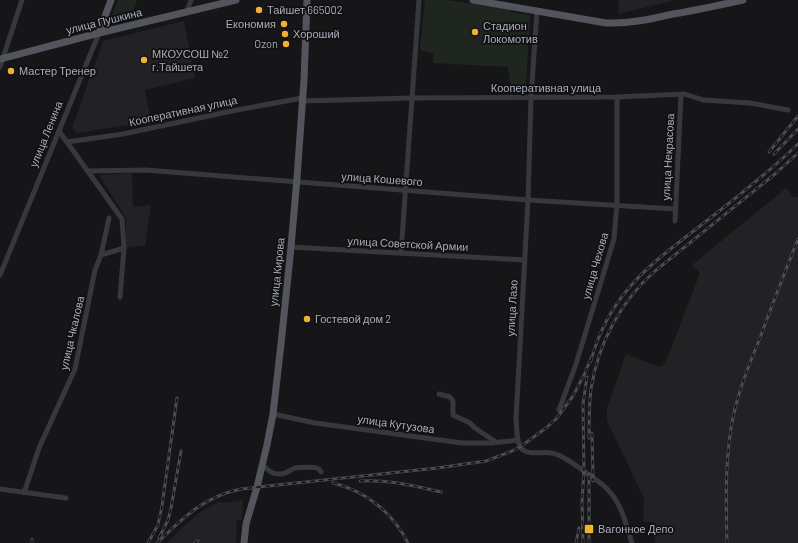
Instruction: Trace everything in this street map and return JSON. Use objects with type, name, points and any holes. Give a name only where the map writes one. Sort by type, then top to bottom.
[{"type":"main road","name":"улица Ленина","points":[[98,33],[110,0]]},
{"type":"main road","name":"улица Пушкина","points":[[1,59],[98,33],[236,0]]},
{"type":"main road","name":"улица Кирова","points":[[244,543],[246,524],[257,488],[272,414],[297,183],[307,0]]},
{"type":"main road","points":[[473,0],[606,23],[626,23],[647,20],[743,0]]},
{"type":"street","points":[[0,67],[1,59],[22,0]]},
{"type":"street","points":[[186,13],[191,0]]},
{"type":"street","points":[[401,253],[419,0]]},
{"type":"street","name":"улица Лазо","points":[[518,440],[516,419],[528,200],[531,98],[537,10]]},
{"type":"street","name":"улица Ленина","points":[[0,275],[98,33]]},
{"type":"street","name":"Кооперативная улица","points":[[67,142],[123,134],[232,111],[302,100],[617,97],[685,94],[703,100],[750,103],[788,110]]},
{"type":"street","name":"улица Некрасова","points":[[675,221],[681,95]]},
{"type":"street","name":"улица Чехова","points":[[559,410],[576,364],[614,238],[617,204],[617,97]]},
{"type":"street","points":[[59,132],[122,218],[124,248],[120,296]]},
{"type":"street","name":"улица Кошевого","points":[[87,171],[146,170],[528,200],[675,208]]},
{"type":"street","name":"улица Чкалова","points":[[24,493],[39,448],[75,370],[95,270],[102,255],[109,218]]},
{"type":"street","name":"улица Советской Армии","points":[[291,247],[524,260]]},
{"type":"street","points":[[102,255],[124,248]]},
{"type":"street","points":[[439,394],[450,397],[454,401],[453,415],[470,423],[496,442]]},
{"type":"street","name":"улица Кутузова","points":[[272,414],[315,423],[462,443],[518,440]]},
{"type":"street","points":[[518,440],[520,447],[523,450],[528,452],[551,453],[561,456],[605,486],[618,505],[632,543]]},
{"type":"street","points":[[262,464],[271,472],[278,474],[291,471],[295,468],[306,467],[318,468],[321,472]]},
{"type":"street","points":[[0,489],[66,498]]},
{"type":"shaded area","points":[[118,0],[137,0],[130,20],[109,22]]},
{"type":"shaded area","name":"Стадион Локомотив","points":[[425,0],[447,0],[511,10],[511,12],[530,15],[526,89],[511,89],[508,67],[433,63],[434,53],[422,51],[420,49]]},
{"type":"shaded area","points":[[619,0],[676,0],[618,14]]},
{"type":"shaded area","name":"МКОУСОШ №2 г.Тайшета","points":[[184,21],[195,78],[145,90],[150,114],[147,115],[148,122],[77,133],[72,128],[103,41]]},
{"type":"shaded area","points":[[132,173],[133,207],[151,205],[145,246],[126,247],[126,218],[99,175]]},
{"type":"shaded area","points":[[786,188],[793,197],[798,197],[798,543],[655,543],[654,522],[643,522],[644,498],[607,421],[607,408],[626,354],[659,367],[665,364],[700,273],[692,265]]},
{"type":"shaded area","points":[[243,500],[242,520],[237,520],[236,543],[167,543],[199,513],[218,502],[223,503]]},
{"type":"railway","points":[[769,152],[798,116]]},
{"type":"railway","points":[[774,154],[798,129]]},
{"type":"railway","points":[[591,361],[599,337],[609,315],[622,296],[636,280],[670,249],[755,183],[798,144]]},
{"type":"railway","points":[[589,438],[589,407],[594,372],[605,339],[622,309],[655,271],[775,174],[798,153]]},
{"type":"railway","points":[[727,543],[727,471],[733,416],[747,371],[798,239]]},
{"type":"railway","points":[[157,543],[195,509],[216,497],[241,489],[437,468],[486,461],[510,452],[520,447],[556,419],[573,396],[592,356]]},
{"type":"railway","points":[[583,543],[583,404],[587,377]]},
{"type":"railway","points":[[148,543],[158,525],[162,506],[177,398]]},
{"type":"railway","points":[[592,433],[593,481]]},
{"type":"railway","points":[[159,538],[168,520],[181,451]]},
{"type":"railway","points":[[589,474],[589,543]]},
{"type":"railway","points":[[360,481],[390,482],[441,492]]},
{"type":"railway","points":[[333,483],[357,492],[377,505],[395,522],[408,543]]},
{"type":"railway","points":[[576,543],[579,528]]},
{"type":"place","name":"Тайшет 665002","points":[[259,10]]},
{"type":"place","name":"Економия","points":[[284,24]]},
{"type":"place","name":"Стадион Локомотив","points":[[475,32]]},
{"type":"place","name":"Хороший","points":[[285,34]]},
{"type":"place","name":"Ozon","points":[[286,44]]},
{"type":"place","name":"МКОУСОШ №2 г.Тайшета","points":[[144,60]]},
{"type":"place","name":"Мастер Тренер","points":[[11,71]]},
{"type":"place","name":"Гостевой дом 2","points":[[307,319]]},
{"type":"place","name":"Вагонное Депо","points":[[589,529]]}]
